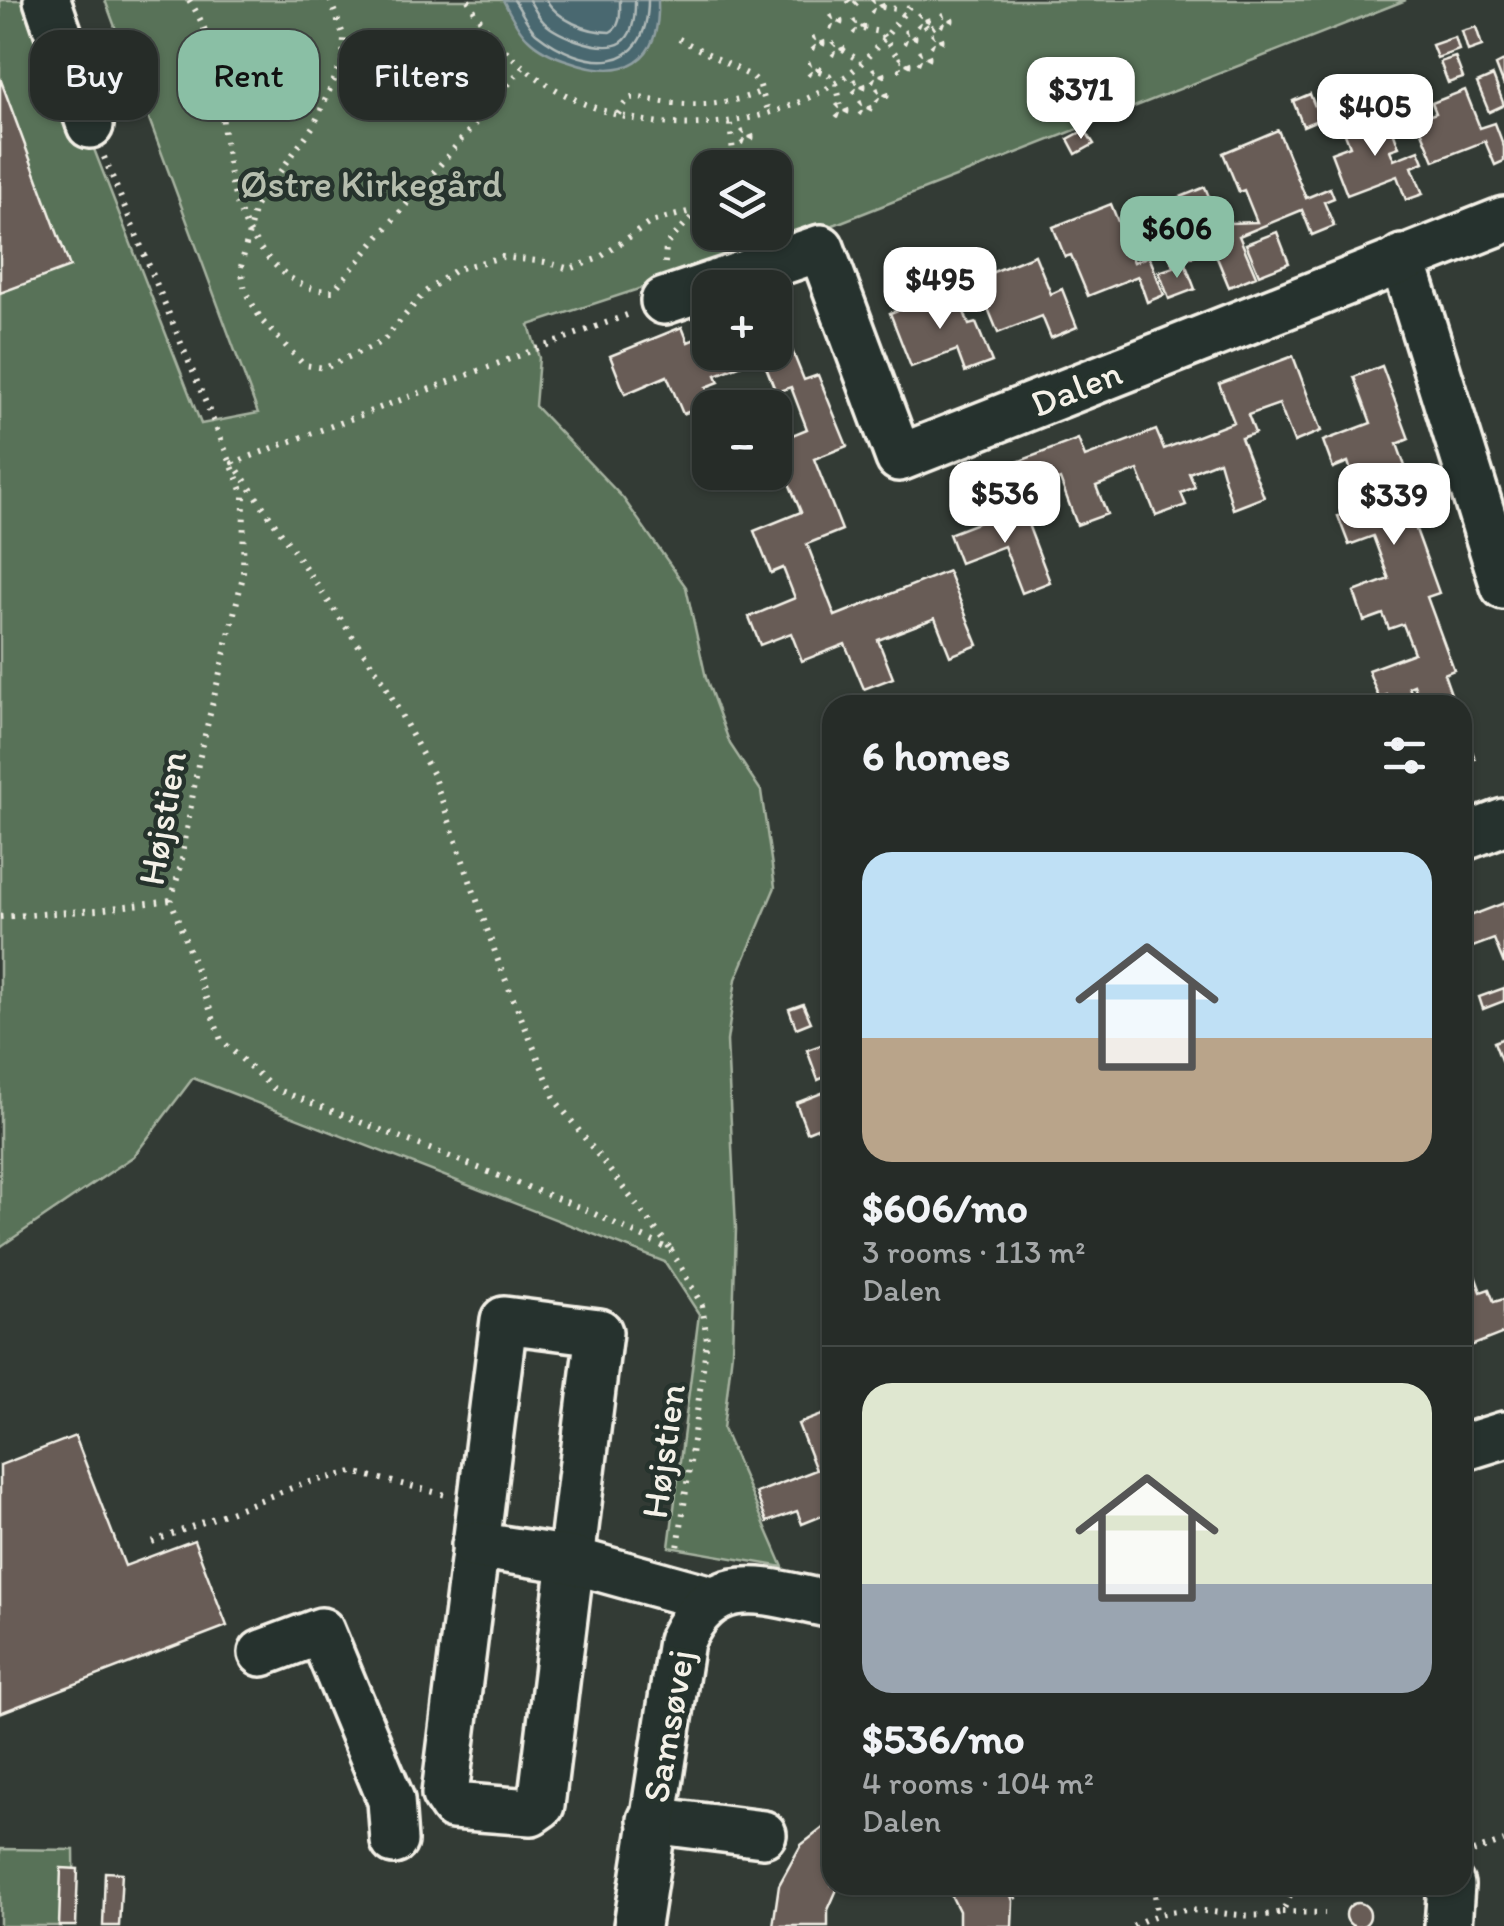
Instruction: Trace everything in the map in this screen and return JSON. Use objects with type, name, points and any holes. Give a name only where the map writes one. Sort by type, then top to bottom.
[{"type":"street","points":[[47,0],[90,125]]},
{"type":"street","name":"Dalen","points":[[664,301],[821,248],[899,458],[1504,220]]},
{"type":"street","points":[[1402,258],[1504,586]]},
{"type":"street","points":[[1472,834],[1504,822]]},
{"type":"street","points":[[504,1320],[599,1332],[541,1805],[531,1812],[453,1806],[445,1794],[478,1525],[504,1320]]},
{"type":"street","points":[[1472,1445],[1504,1435]]},
{"type":"street","points":[[478,1525],[571,1560],[712,1599]]},
{"type":"street","name":"Samsøvej","points":[[637,1926],[681,1641],[691,1619],[726,1591],[756,1591],[822,1603]]},
{"type":"street","points":[[262,1652],[321,1632],[391,1800],[394,1842]]},
{"type":"street","points":[[651,1820],[763,1834]]},
{"type":"street","points":[[1448,1926],[1450,1895]]},
{"type":"path","points":[[189,0],[204,22],[215,58],[225,157],[248,234],[289,278],[313,291],[333,291],[523,67]]},
{"type":"path","points":[[330,0],[344,37],[343,60],[314,124],[255,206],[241,267],[244,291],[262,322],[304,365],[325,368],[384,340],[425,292],[457,269],[502,257],[570,269],[599,258],[651,222],[692,210]]},
{"type":"path","points":[[468,0],[479,20],[523,67],[586,106],[656,125],[730,124],[786,110],[850,72],[885,40],[912,3],[918,22],[929,30],[941,22]]},
{"type":"path","points":[[848,0],[853,6],[859,1],[871,5],[875,12],[882,7],[897,9],[906,41],[913,41],[920,52]]},
{"type":"path","points":[[840,23],[853,26],[857,33],[863,28],[880,32],[899,59]]},
{"type":"path","points":[[679,39],[753,77],[769,114]]},
{"type":"path","points":[[822,44],[836,54],[843,50],[860,62]]},
{"type":"path","points":[[870,54],[876,69],[872,77],[878,80],[880,90]]},
{"type":"path","points":[[819,71],[835,83],[841,106]]},
{"type":"path","points":[[850,72],[854,89],[860,91],[863,102]]},
{"type":"path","points":[[618,114],[628,99],[635,97],[698,104],[762,92]]},
{"type":"path","points":[[748,119],[748,132]]},
{"type":"path","points":[[730,124],[731,150]]},
{"type":"path","name":"Højstien","points":[[90,125],[244,495],[243,576],[198,764],[171,900],[222,1040],[273,1088],[584,1209],[671,1250]]},
{"type":"path","points":[[232,462],[664,301],[666,244],[692,214]]},
{"type":"path","name":"Højstien","points":[[232,462],[382,679],[433,775],[501,968],[556,1101],[671,1250],[702,1305],[707,1340],[677,1547],[712,1599]]},
{"type":"path","points":[[0,917],[171,900]]},
{"type":"path","points":[[152,1542],[302,1484],[353,1472],[478,1525]]},
{"type":"path","points":[[1472,1852],[1504,1841]]},
{"type":"path","points":[[1014,1897],[1019,1895]]},
{"type":"path","points":[[1155,1895],[1157,1913]]},
{"type":"path","points":[[1282,1912],[1293,1895]]},
{"type":"path","points":[[1132,1926],[1157,1913],[1191,1910],[1256,1918],[1282,1912],[1325,1913]]},
{"type":"green space","name":"Østre Kirkegård","points":[[0,0],[36,0],[48,30],[30,30],[30,120],[83,120],[201,424],[258,413],[149,120],[158,120],[158,30],[116,30],[105,0],[1406,0],[792,238],[792,150],[692,150],[692,250],[757,250],[529,325],[539,358],[535,406],[623,498],[686,587],[706,678],[730,744],[761,791],[775,887],[736,979],[727,1041],[736,1229],[732,1352],[723,1429],[783,1567],[669,1547],[699,1314],[665,1262],[193,1078],[134,1156],[0,1247]]},
{"type":"green space","points":[[0,1849],[74,1850],[75,1926],[0,1926]]},
{"type":"water","points":[[503,0],[658,0],[657,22],[653,39],[636,62],[607,69],[589,67],[532,43]]},
{"type":"building","points":[[1476,27],[1482,46],[1468,51],[1462,31]]},
{"type":"building","points":[[1455,37],[1459,50],[1437,58],[1432,45]]},
{"type":"building","points":[[1455,57],[1463,78],[1448,83],[1440,62]]},
{"type":"building","points":[[1504,61],[1504,86],[1496,65]]},
{"type":"building","points":[[1493,76],[1504,105],[1489,112],[1477,83]]},
{"type":"building","points":[[0,78],[70,267],[0,293]]},
{"type":"building","points":[[1465,90],[1480,128],[1495,123],[1504,147],[1504,161],[1495,165],[1485,141],[1434,161],[1417,120],[1436,113],[1432,103]]},
{"type":"building","points":[[1310,94],[1320,119],[1303,126],[1293,101]]},
{"type":"building","points":[[1377,114],[1380,123],[1389,120],[1399,147],[1390,150],[1394,160],[1419,150],[1424,162],[1412,167],[1423,194],[1406,200],[1397,176],[1347,195],[1331,153],[1350,146],[1343,128]]},
{"type":"building","points":[[1085,130],[1094,144],[1076,154],[1068,139]]},
{"type":"building","points":[[1278,130],[1306,198],[1330,188],[1334,198],[1324,202],[1334,226],[1312,235],[1302,210],[1239,236],[1256,276],[1229,287],[1213,248],[1173,265],[1154,219],[1167,214],[1163,204],[1205,187],[1220,223],[1257,222],[1223,153]]},
{"type":"building","points":[[1111,204],[1134,262],[1149,256],[1164,295],[1147,302],[1138,276],[1088,296],[1071,255],[1065,257],[1053,227]]},
{"type":"building","points":[[1277,232],[1289,263],[1259,275],[1246,244]]},
{"type":"building","points":[[1035,255],[1051,294],[1062,289],[1077,327],[1051,338],[1042,316],[998,333],[976,279]]},
{"type":"building","points":[[1185,263],[1195,289],[1169,299],[1159,272]]},
{"type":"building","points":[[955,288],[969,325],[976,323],[992,362],[965,372],[957,350],[911,367],[890,313]]},
{"type":"building","points":[[682,327],[688,342],[692,340],[692,370],[729,370],[716,375],[719,382],[706,387],[707,390],[692,390],[692,411],[683,414],[667,376],[625,394],[610,356]]},
{"type":"building","points":[[792,350],[804,380],[818,375],[847,446],[814,459],[842,530],[807,544],[835,616],[948,571],[978,645],[950,656],[935,618],[878,640],[893,678],[864,689],[845,644],[802,661],[791,633],[760,645],[749,617],[795,598],[783,568],[771,573],[754,531],[801,512],[792,490],[792,435],[807,429],[791,387],[775,390],[767,370],[792,370]]},
{"type":"building","points":[[1293,356],[1321,431],[1294,442],[1279,404],[1248,415],[1255,433],[1241,438],[1264,497],[1233,509],[1219,461],[1189,473],[1195,487],[1181,493],[1186,505],[1156,516],[1138,470],[1096,486],[1107,514],[1077,525],[1060,479],[1015,496],[1004,467],[1078,439],[1085,457],[1156,430],[1164,449],[1234,422],[1219,384]]},
{"type":"building","points":[[1382,366],[1409,439],[1397,444],[1423,516],[1413,521],[1439,593],[1427,597],[1454,670],[1444,674],[1451,695],[1418,695],[1414,685],[1409,687],[1410,695],[1378,695],[1368,670],[1414,653],[1403,624],[1389,629],[1383,614],[1364,621],[1354,592],[1389,579],[1373,536],[1349,545],[1338,516],[1384,499],[1373,469],[1353,477],[1348,462],[1333,468],[1323,441],[1371,423],[1354,377]]},
{"type":"building","points":[[1021,506],[1050,582],[1022,593],[1004,546],[960,563],[949,534]]},
{"type":"building","points":[[1504,903],[1504,964],[1494,939],[1472,947],[1472,915]]},
{"type":"building","points":[[1504,988],[1504,1001],[1483,1009],[1479,997]]},
{"type":"building","points":[[803,1004],[811,1022],[796,1028],[789,1009]]},
{"type":"building","points":[[1504,1038],[1504,1068],[1494,1042]]},
{"type":"building","points":[[822,1045],[822,1078],[818,1080],[807,1050]]},
{"type":"building","points":[[822,1093],[822,1126],[807,1132],[796,1103]]},
{"type":"building","points":[[1472,1267],[1481,1292],[1489,1289],[1494,1302],[1504,1299],[1504,1333],[1472,1346]]},
{"type":"building","points":[[822,1415],[822,1516],[802,1524],[797,1511],[767,1522],[756,1493],[816,1470],[798,1424]]},
{"type":"building","points":[[75,1436],[125,1566],[194,1540],[227,1626],[0,1713],[0,1465]]},
{"type":"building","points":[[822,1829],[822,1895],[835,1895],[828,1910],[828,1926],[773,1926],[779,1885],[801,1845]]},
{"type":"building","points":[[61,1868],[78,1869],[76,1926],[59,1926]]},
{"type":"building","points":[[105,1872],[122,1873],[119,1926],[103,1926]]},
{"type":"building","points":[[951,1895],[1011,1895],[1012,1926],[959,1926],[959,1911]]},
{"type":"building","points":[[1358,1903],[1367,1906],[1367,1924],[1358,1927],[1349,1924],[1346,1915],[1349,1906]]}]
